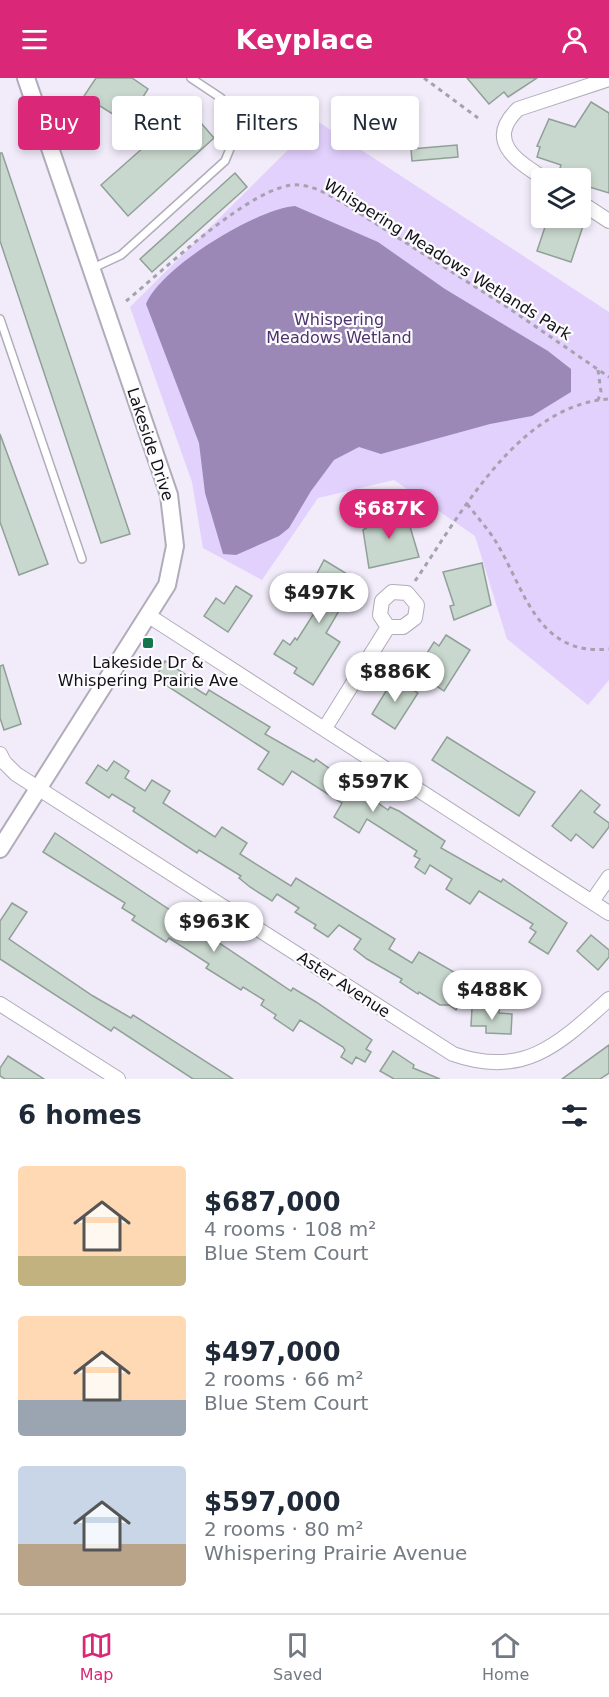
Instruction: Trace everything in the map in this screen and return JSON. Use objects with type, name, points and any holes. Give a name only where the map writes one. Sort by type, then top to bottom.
[{"type":"street","name":"Lakeside Drive","points":[[0,849],[167,585],[172,567],[174,520],[169,495],[26,78]]},
{"type":"street","points":[[531,170],[509,153],[504,133],[518,109],[609,79]]},
{"type":"street","points":[[591,209],[609,220]]},
{"type":"street","points":[[149,616],[593,900],[609,913]]},
{"type":"street","points":[[325,728],[388,627]]},
{"type":"street","name":"Aster Avenue","points":[[0,753],[4,762],[16,774],[453,1054],[470,1061],[511,1063],[548,1051],[609,999]]},
{"type":"street","points":[[593,900],[609,877]]},
{"type":"street","points":[[0,1004],[118,1079]]},
{"type":"lane","points":[[92,269],[121,255],[225,161],[234,139],[232,117],[221,98],[191,78]]},
{"type":"lane","points":[[0,320],[82,559]]},
{"type":"path","points":[[424,78],[478,118]]},
{"type":"path","name":"Whispering Meadows Wetlands Park","points":[[126,302],[229,216],[269,190],[298,185],[319,189],[345,204],[510,309],[609,377]]},
{"type":"path","points":[[598,370],[601,392],[598,400]]},
{"type":"path","points":[[415,581],[484,480],[526,437],[568,408],[609,399]]},
{"type":"path","points":[[467,504],[493,538],[528,607],[546,630],[592,651],[609,649]]},
{"type":"green space","name":"Whispering Meadows Wetland","points":[[319,122],[331,130],[331,150],[361,150],[609,312],[609,680],[588,705],[507,639],[475,536],[394,480],[318,498],[262,580],[203,548],[192,482],[130,307],[288,150],[319,150]]},
{"type":"shaded area","points":[[295,206],[378,242],[445,289],[548,351],[571,369],[571,392],[532,416],[490,424],[381,454],[359,447],[334,460],[311,491],[289,528],[279,536],[236,555],[223,554],[205,493],[199,443],[146,304],[155,289],[170,274],[212,242],[257,217]]},
{"type":"building","points":[[96,78],[132,78],[148,89],[144,96],[112,96],[112,114],[100,106],[100,96],[84,96]]},
{"type":"building","points":[[467,78],[537,78],[508,97],[504,92],[489,104]]},
{"type":"building","points":[[591,102],[609,113],[609,193],[591,187],[591,168],[560,168],[561,165],[537,157],[540,147],[537,146],[549,119],[575,127]]},
{"type":"building","points":[[202,124],[214,138],[202,149]]},
{"type":"building","points":[[457,145],[458,157],[412,161],[411,150]]},
{"type":"building","points":[[141,150],[201,150],[128,216],[101,185]]},
{"type":"building","points":[[0,153],[2,153],[130,534],[101,543],[0,241]]},
{"type":"building","points":[[235,173],[247,187],[152,272],[140,259]]},
{"type":"building","points":[[545,228],[582,228],[571,262],[537,251]]},
{"type":"building","points":[[0,434],[48,564],[19,575],[0,522]]},
{"type":"building","points":[[406,513],[419,557],[369,568],[363,530],[368,527],[366,519]]},
{"type":"building","points":[[324,560],[357,580],[326,633],[340,642],[313,685],[294,673],[297,668],[274,654],[283,640],[290,645],[295,638],[297,640],[318,607],[304,598]]},
{"type":"building","points":[[482,563],[491,605],[454,620],[450,606],[454,605],[443,572]]},
{"type":"building","points":[[236,586],[252,596],[228,632],[204,616],[216,598],[224,604]]},
{"type":"building","points":[[446,635],[470,650],[444,691],[420,675],[427,664],[422,661],[434,642],[439,646]]},
{"type":"building","points":[[165,661],[185,674],[182,680],[206,695],[209,690],[270,727],[265,734],[314,762],[316,759],[388,810],[390,807],[399,811],[445,841],[441,848],[501,882],[503,879],[567,923],[548,954],[529,942],[536,932],[530,928],[533,924],[479,891],[470,904],[446,889],[452,879],[430,865],[425,874],[415,867],[420,859],[414,856],[417,851],[367,819],[359,833],[334,817],[342,803],[292,771],[283,785],[258,769],[269,752],[155,678]]},
{"type":"building","points":[[3,665],[21,724],[4,730],[0,718],[0,666]]},
{"type":"building","points":[[394,678],[418,693],[395,729],[372,714]]},
{"type":"building","points":[[447,737],[535,792],[519,816],[432,760]]},
{"type":"building","points":[[114,761],[129,771],[125,778],[145,791],[152,780],[170,791],[163,803],[215,837],[222,827],[247,843],[240,854],[291,886],[296,878],[395,939],[389,949],[412,963],[419,952],[473,983],[456,1010],[449,1005],[440,1005],[419,992],[418,994],[400,982],[402,979],[367,959],[354,949],[361,939],[339,925],[328,937],[314,928],[316,925],[295,912],[299,908],[277,894],[272,901],[250,887],[239,878],[241,876],[199,850],[197,853],[133,811],[135,808],[112,794],[109,798],[86,783],[98,765],[107,771]]},
{"type":"building","points":[[581,790],[600,805],[594,812],[609,823],[609,827],[593,848],[576,834],[571,841],[552,826]]},
{"type":"building","points":[[55,833],[291,991],[293,988],[372,1040],[366,1049],[371,1052],[365,1062],[356,1057],[352,1064],[341,1057],[345,1050],[343,1047],[300,1020],[293,1031],[274,1018],[276,1015],[261,1005],[264,1000],[243,987],[241,990],[206,968],[209,964],[169,938],[166,942],[132,920],[135,916],[122,908],[125,903],[43,852]]},
{"type":"building","points":[[12,903],[27,912],[9,939],[93,996],[131,1018],[133,1015],[233,1079],[193,1079],[114,1027],[111,1031],[0,959],[0,921]]},
{"type":"building","points":[[591,935],[609,950],[609,957],[598,970],[577,951]]},
{"type":"building","points":[[472,1008],[499,1009],[499,1013],[512,1014],[511,1034],[486,1033],[486,1026],[471,1026]]},
{"type":"building","points":[[609,1045],[609,1073],[600,1079],[562,1079]]},
{"type":"building","points":[[393,1051],[414,1065],[413,1068],[440,1079],[394,1079],[380,1071]]},
{"type":"building","points":[[8,1056],[44,1079],[5,1079],[0,1076],[0,1068]]},
{"type":"place","name":"Lakeside Dr & Whispering Prairie Ave","points":[[148,643]]}]
